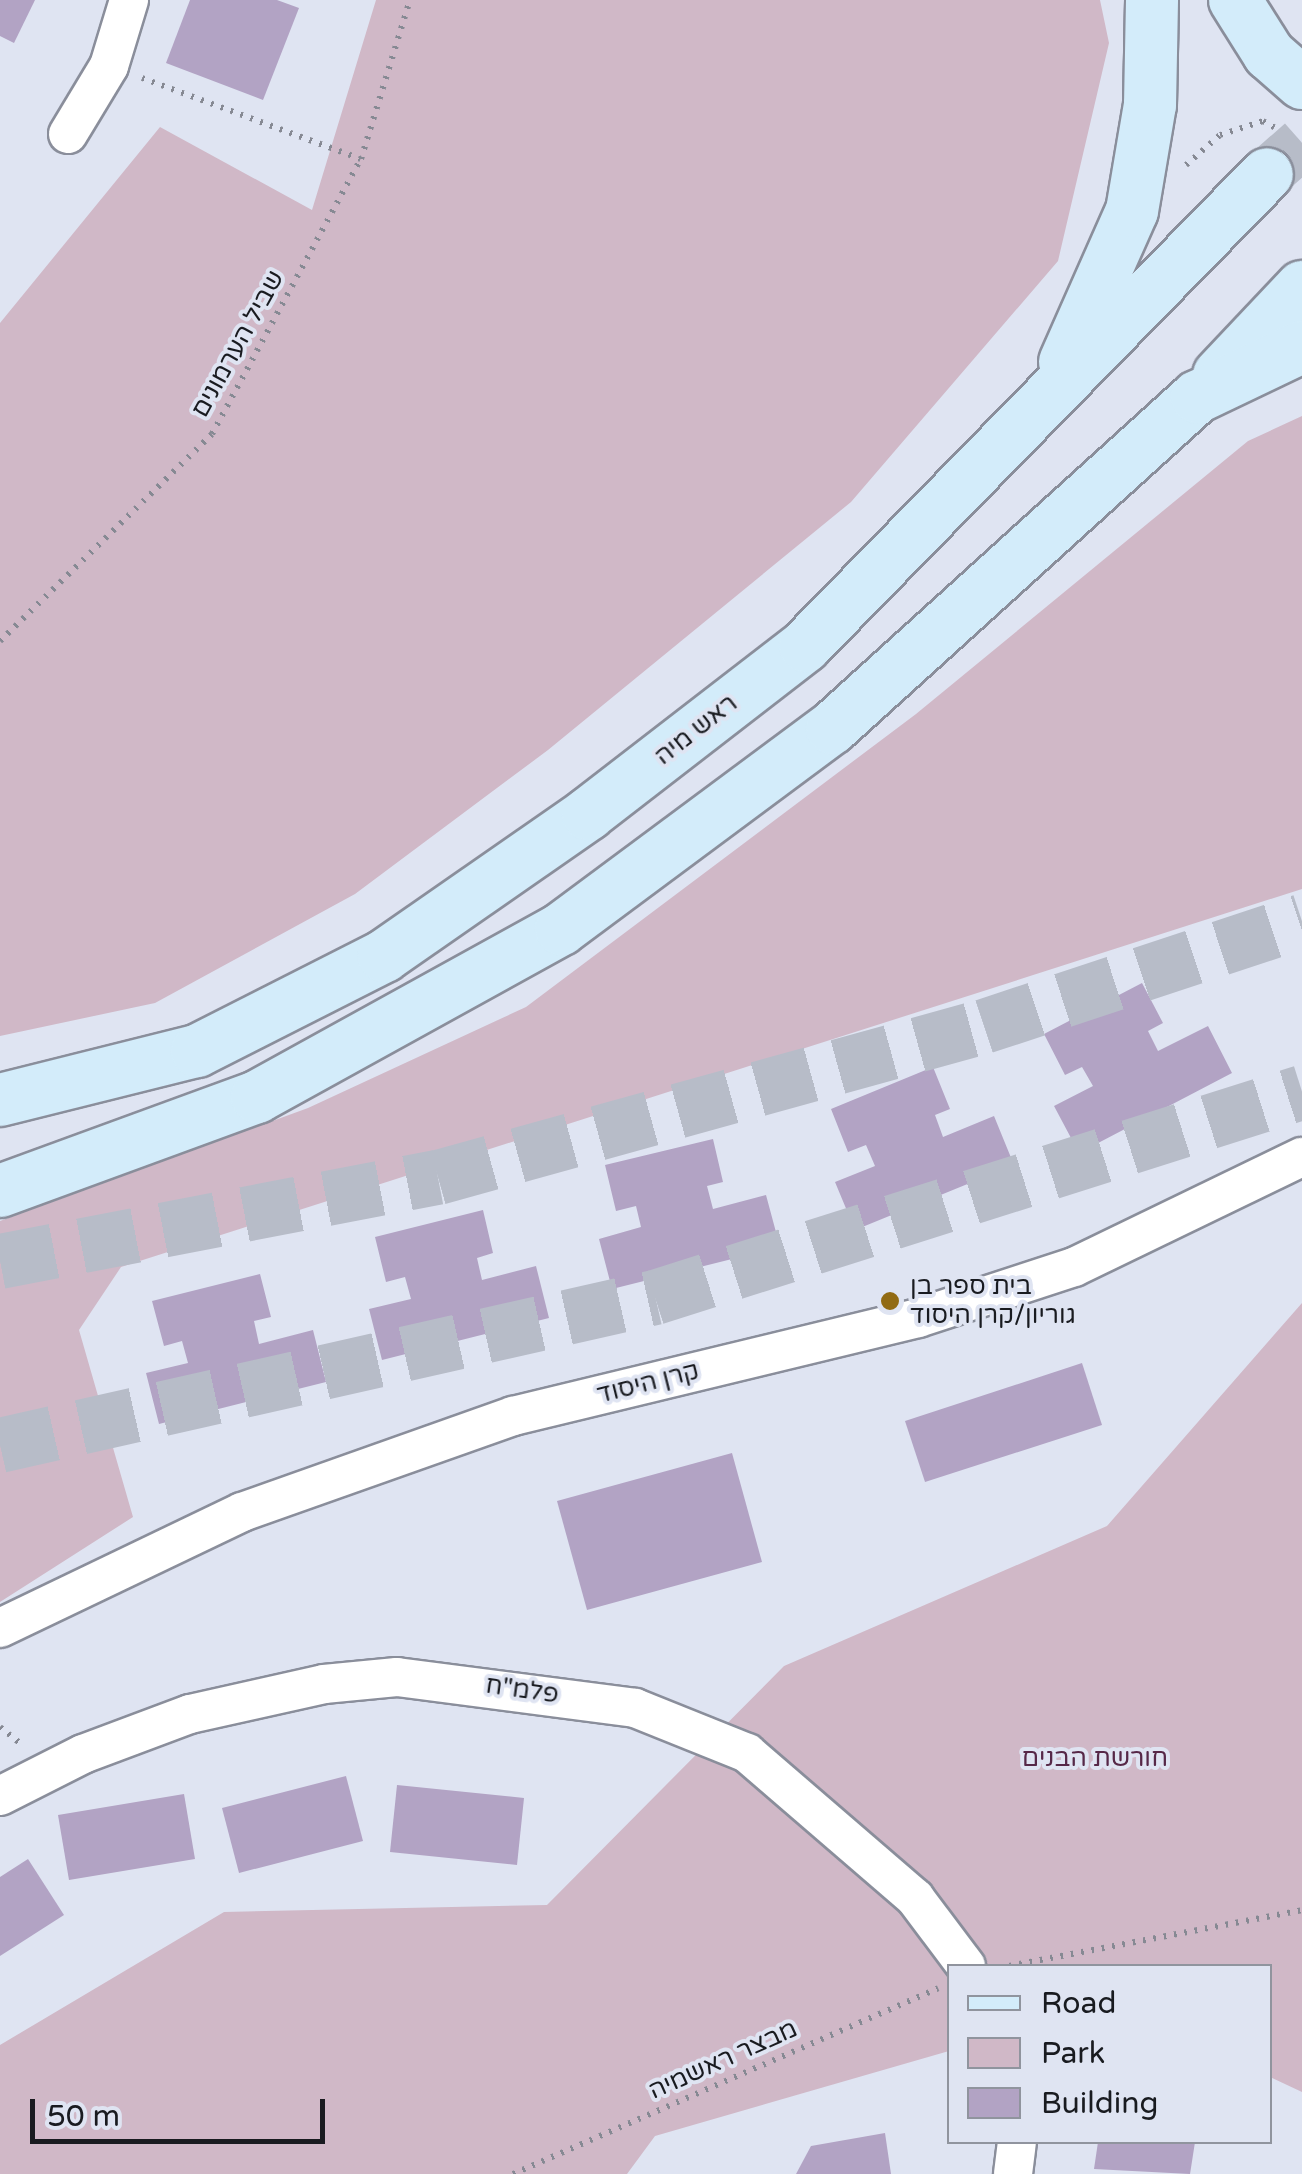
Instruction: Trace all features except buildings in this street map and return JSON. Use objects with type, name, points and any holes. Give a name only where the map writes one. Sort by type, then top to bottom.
[{"type":"street","points":[[68,134],[109,66],[130,0]]},
{"type":"street","points":[[1037,414],[1091,313],[1132,211],[1150,105],[1152,0]]},
{"type":"street","points":[[1235,0],[1269,54],[1302,83]]},
{"type":"street","name":"ראש מיה","points":[[0,1100],[197,1051],[384,956],[588,814],[805,646],[1037,414],[1278,154]]},
{"type":"street","points":[[0,1191],[257,1098],[562,929],[832,728],[1197,397],[1302,287]]},
{"type":"street","points":[[1197,397],[1302,347]]},
{"type":"street","name":"קרן היסוד","points":[[0,1628],[242,1512],[513,1416],[918,1318],[1074,1267],[1302,1157]]},
{"type":"street","name":"פלמ\"ח","points":[[0,1796],[82,1754],[190,1714],[324,1684],[416,1678],[635,1708],[747,1753],[915,1898],[964,1964]]},
{"type":"street","points":[[1013,2174],[1017,2144]]},
{"type":"path","name":"שביל הערמונים","points":[[0,641],[212,434],[361,159],[410,0]]},
{"type":"path","points":[[109,66],[361,159]]},
{"type":"path","points":[[1132,211],[1220,134],[1264,121],[1278,154]]},
{"type":"path","points":[[1020,1964],[1302,1910]]},
{"type":"path","name":"מבצר ראשמיה","points":[[513,2174],[947,1984]]},
{"type":"green space","points":[[376,0],[1100,0],[1109,43],[1058,261],[851,502],[548,750],[355,894],[155,1003],[0,1036],[0,323],[160,127],[312,210]]},
{"type":"green space","points":[[1302,416],[1302,889],[121,1267],[79,1330],[133,1517],[0,1602],[0,1221],[308,1108],[526,1007],[916,714],[1248,441]]},
{"type":"green space","name":"חורשת הבנים","points":[[1302,1303],[1302,2092],[1272,2078],[1272,1964],[947,1964],[947,2052],[655,2136],[627,2174],[0,2174],[0,2045],[224,1912],[547,1905],[784,1666],[1107,1526]]},
{"type":"tunnel","points":[[1267,174],[1302,143]]},
{"type":"tunnel","points":[[0,1261],[438,1177],[984,1026],[1302,921]]},
{"type":"tunnel","points":[[0,1445],[655,1297],[1302,1092]]},
{"type":"place","name":"בית ספר בן גוריון/קרן היסוד","points":[[890,1301]]}]
